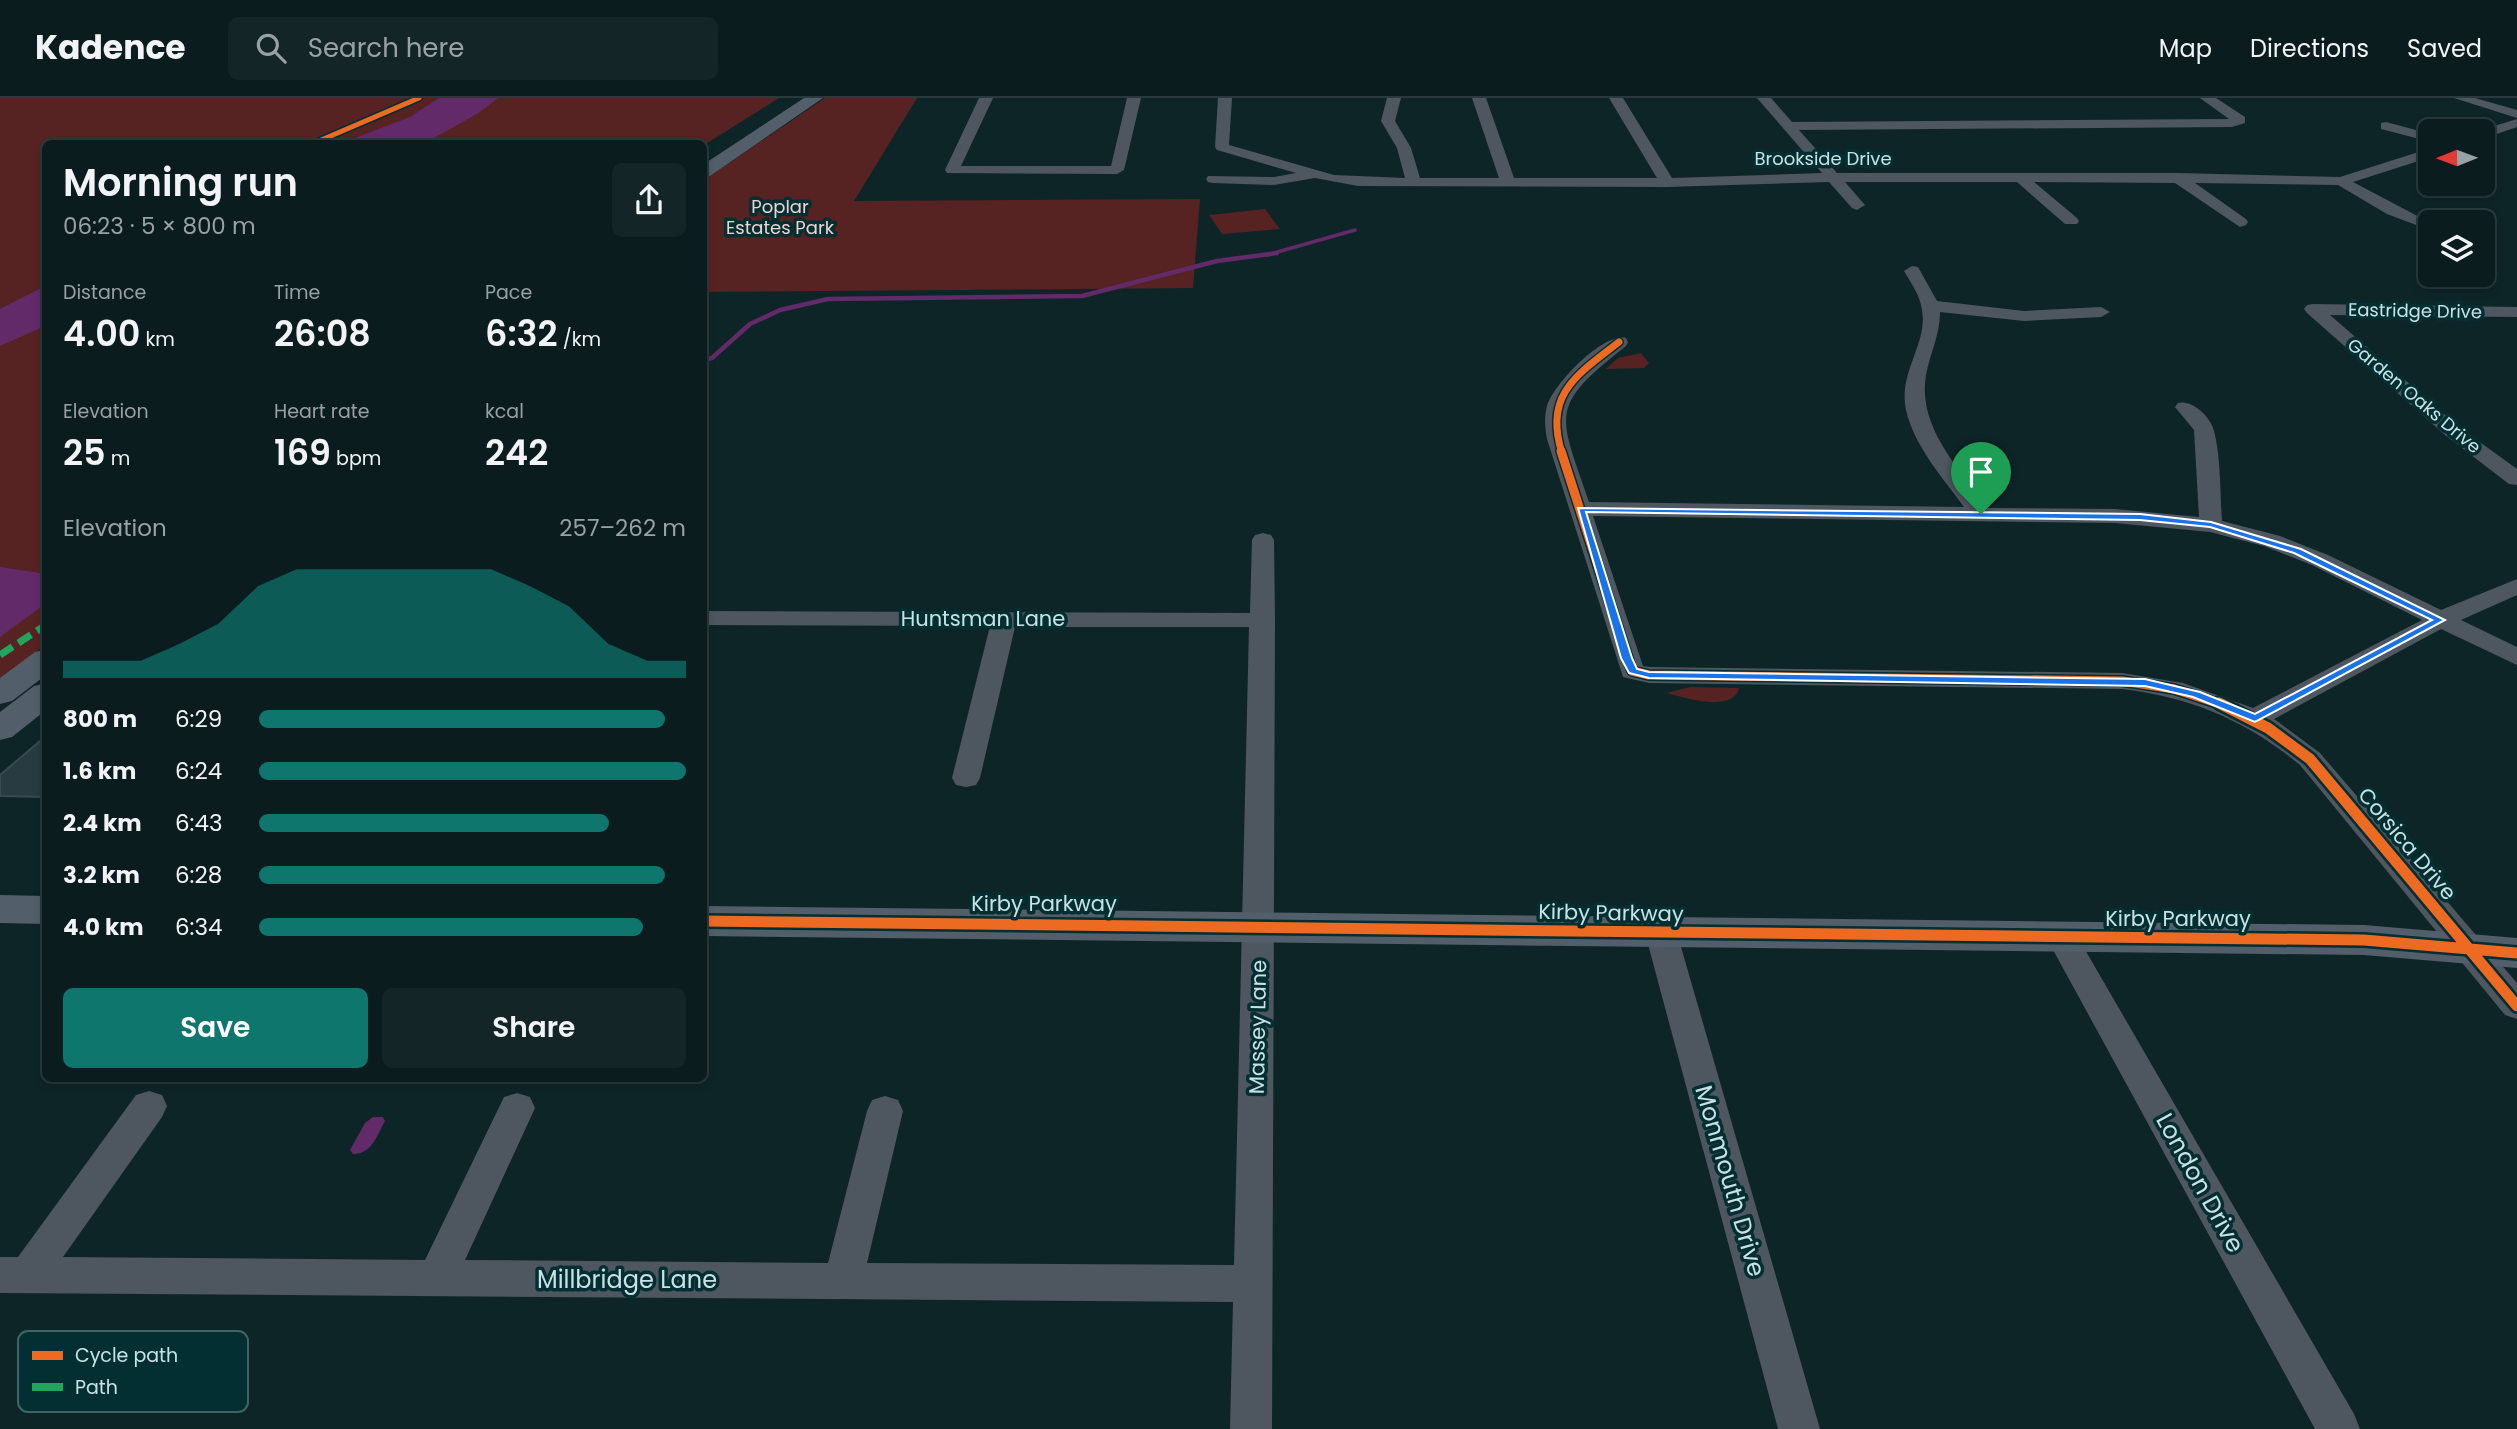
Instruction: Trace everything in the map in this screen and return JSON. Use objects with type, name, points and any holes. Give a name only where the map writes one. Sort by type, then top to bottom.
[{"type":"main road","points":[[707,151],[790,98]]},
{"type":"main road","points":[[707,170],[816,98]]},
{"type":"main road","points":[[0,694],[42,662]]},
{"type":"main road","points":[[0,729],[42,696]]},
{"type":"main road","points":[[0,909],[42,910]]},
{"type":"main road","name":"Kirby Parkway","points":[[707,921],[1259,925],[1661,933],[2364,940],[2517,953]]},
{"type":"street","points":[[986,98],[952,170],[1117,170],[1134,98]]},
{"type":"street","points":[[1224,98],[1222,146],[1316,173]]},
{"type":"street","points":[[1394,98],[1388,121],[1404,148],[1413,181]]},
{"type":"street","points":[[1479,98],[1508,183]]},
{"type":"street","points":[[1616,98],[1667,183]]},
{"type":"street","points":[[1764,98],[1857,205]]},
{"type":"street","points":[[1789,127],[2240,120],[2207,98]]},
{"type":"street","points":[[2461,98],[2517,114]]},
{"type":"street","points":[[2496,129],[2517,122]]},
{"type":"street","points":[[2386,126],[2418,135]]},
{"type":"street","name":"Brookside Drive","points":[[1213,179],[1284,180],[1316,173],[1347,181],[1508,183],[1667,183],[1833,177],[2177,177],[2341,181],[2418,156]]},
{"type":"street","points":[[2020,177],[2071,221]]},
{"type":"street","points":[[2177,177],[2239,222]]},
{"type":"street","points":[[2341,181],[2392,211],[2418,220]]},
{"type":"street","points":[[1912,271],[1926,289],[1933,306],[1932,326],[1914,384],[1916,411],[1929,439],[1981,514]]},
{"type":"street","points":[[1933,306],[2024,316],[2101,312]]},
{"type":"street","name":"Eastridge Drive","points":[[2313,309],[2517,312]]},
{"type":"street","name":"Garden Oaks Drive","points":[[2313,309],[2452,431],[2517,479]]},
{"type":"street","points":[[1619,342],[1570,383],[1555,408],[1557,439],[1581,509],[2140,517],[2211,525],[2298,551],[2517,657]]},
{"type":"street","points":[[2185,407],[2204,429],[2211,525]]},
{"type":"street","name":"Corsica Drive","points":[[1581,509],[1632,671],[1649,675],[2145,682],[2196,694],[2255,718],[2290,741],[2311,759],[2517,1006]]},
{"type":"street","name":"Massey Lane","points":[[1251,1429],[1263,540]]},
{"type":"street","points":[[2255,718],[2440,620],[2517,586]]},
{"type":"street","name":"Huntsman Lane","points":[[707,618],[1263,620]]},
{"type":"street","points":[[966,778],[1004,620]]},
{"type":"street","name":"Monmouth Drive","points":[[1661,933],[1799,1429]]},
{"type":"street","name":"London Drive","points":[[2062,937],[2339,1429]]},
{"type":"street","points":[[14,1275],[149,1106]]},
{"type":"street","points":[[436,1279],[517,1108]]},
{"type":"street","points":[[843,1281],[885,1111]]},
{"type":"street","name":"Millbridge Lane","points":[[14,1275],[1254,1284]]},
{"type":"green space","points":[[0,98],[779,98],[707,143],[707,140],[42,140],[42,647],[0,679]]},
{"type":"green space","name":"Poplar Estates Park","points":[[825,98],[917,98],[854,201],[1200,199],[1193,288],[707,292],[707,178]]},
{"type":"green space","points":[[1265,209],[1280,229],[1222,234],[1209,215]]},
{"type":"green space","points":[[1641,353],[1649,363],[1644,368],[1606,369],[1618,358]]},
{"type":"green space","points":[[1690,687],[1739,688],[1735,696],[1719,702],[1667,693]]},
{"type":"shaded area","points":[[439,98],[498,98],[477,114],[430,140],[350,140],[410,117]]},
{"type":"shaded area","points":[[42,288],[42,327],[0,346],[0,309]]},
{"type":"shaded area","points":[[0,567],[42,573],[42,606],[0,637]]},
{"type":"shaded area","points":[[373,1117],[383,1117],[385,1121],[369,1148],[353,1154],[350,1150],[365,1123]]},
{"type":"building","points":[[42,739],[42,797],[0,796],[0,775]]},
{"type":"waterway","points":[[1271,254],[1355,230]]},
{"type":"waterway","points":[[1271,254],[1277,253]]},
{"type":"waterway","points":[[707,359],[712,358],[750,324],[780,310],[828,299],[1082,296],[1217,261],[1271,254]]},
{"type":"waterway","points":[[1267,255],[1271,254]]},
{"type":"marked path","points":[[0,655],[42,628]]},
{"type":"cycle path","points":[[321,140],[419,98]]},
{"type":"cycle path","points":[[1619,342],[1571,382],[1557,407],[1555,422],[1557,439],[1632,671],[1649,675],[2122,681],[2174,689],[2223,704],[2268,728],[2310,759],[2517,1006]]},
{"type":"cycle path","points":[[707,921],[2364,940],[2517,953]]},
{"type":"route","points":[[1581,509],[1981,514],[2140,517],[2211,525],[2272,541],[2320,560],[2440,620],[2255,718],[2196,694],[2145,682],[1649,675],[1632,671],[1581,509]]}]
